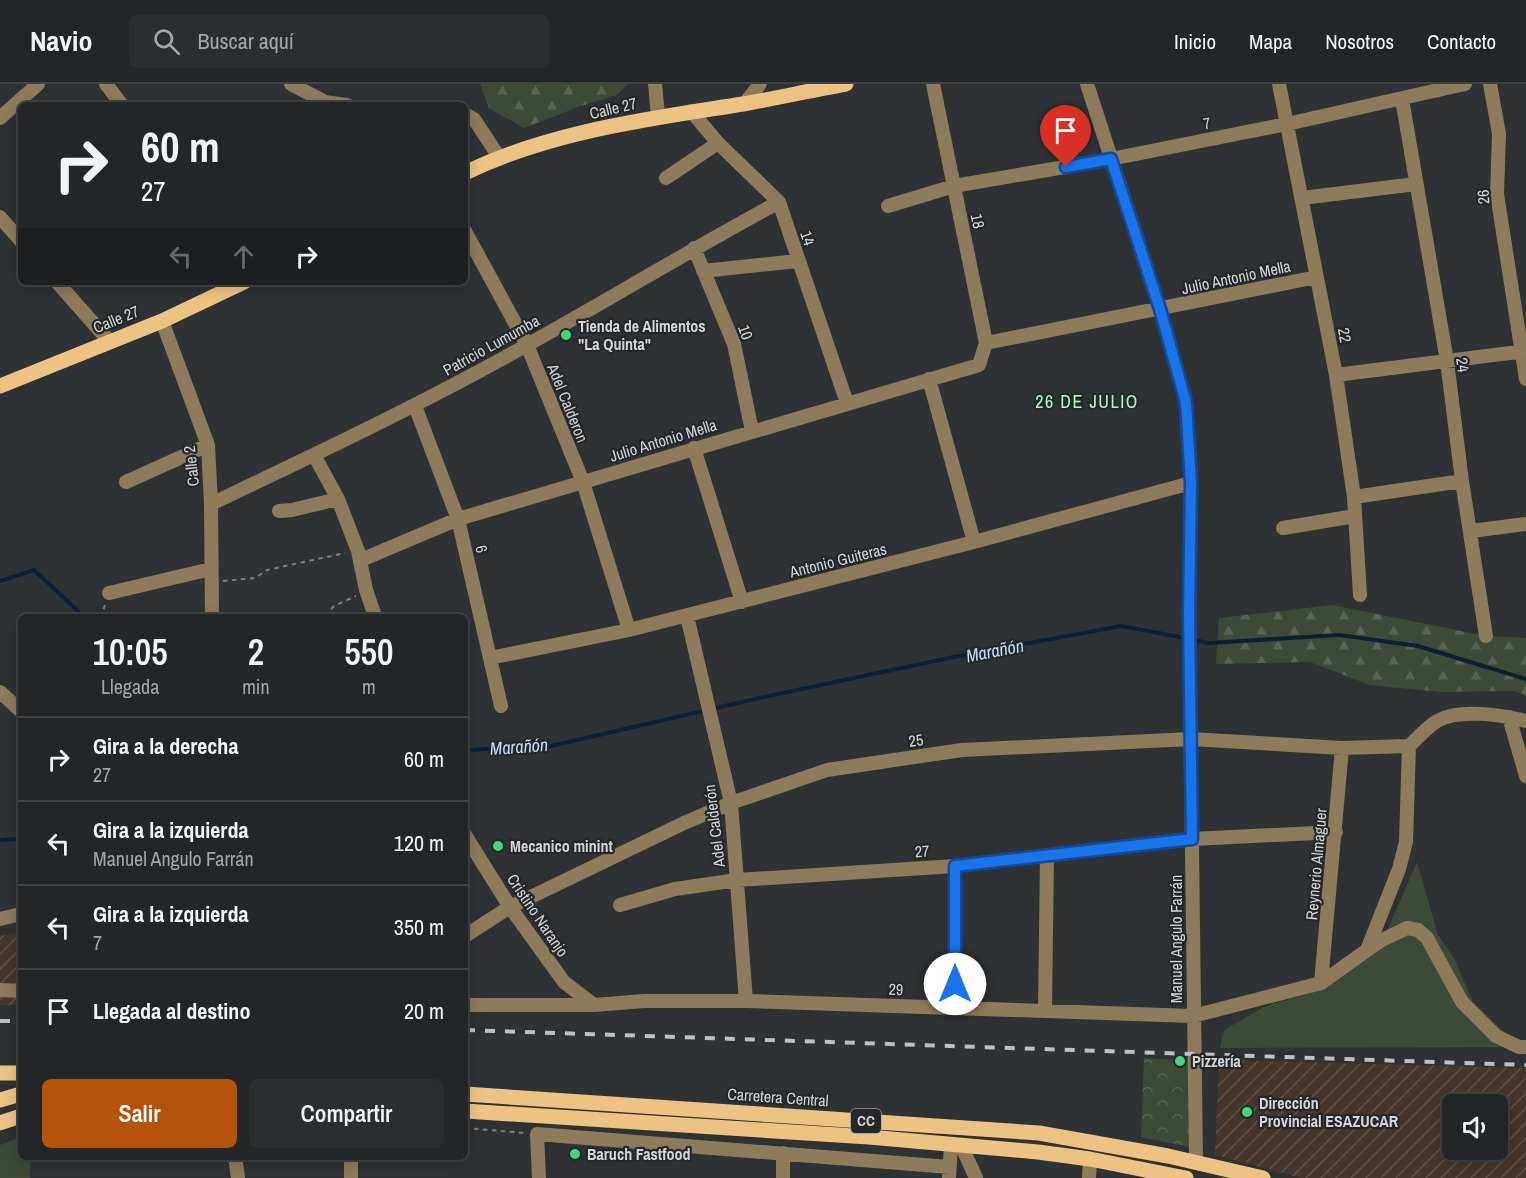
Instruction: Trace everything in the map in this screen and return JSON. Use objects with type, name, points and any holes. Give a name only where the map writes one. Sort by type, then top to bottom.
[{"type":"main road","name":"Calle 27","points":[[468,172],[499,157],[556,140],[658,116],[745,104],[846,84]]},
{"type":"main road","name":"Calle 27","points":[[0,386],[162,321],[226,286]]},
{"type":"main road","name":"Carretera Central","points":[[468,1094],[1039,1133],[1196,1162],[1263,1178]]},
{"type":"main road","points":[[0,1100],[18,1095]]},
{"type":"main road","name":"CC","points":[[468,1111],[868,1137],[1038,1152],[1186,1178]]},
{"type":"main road","points":[[0,1123],[18,1117]]},
{"type":"street","points":[[0,118],[38,84]]},
{"type":"street","points":[[106,84],[120,102]]},
{"type":"street","points":[[291,84],[325,102]]},
{"type":"street","points":[[655,84],[658,116]]},
{"type":"street","points":[[745,104],[760,84]]},
{"type":"street","name":"18","points":[[933,84],[986,343],[979,365]]},
{"type":"street","name":"Manuel Angulo Farrán","points":[[1087,84],[1160,309],[1186,403],[1191,483],[1189,614],[1196,1162]]},
{"type":"street","name":"22","points":[[1279,84],[1336,375],[1354,497],[1360,595]]},
{"type":"street","name":"7","points":[[888,206],[954,186],[1111,159],[1287,124],[1465,84]]},
{"type":"street","name":"26","points":[[1490,84],[1499,134],[1497,194],[1524,351],[1526,379]]},
{"type":"street","name":"24","points":[[1402,99],[1447,361],[1462,481],[1486,636]]},
{"type":"street","name":"14","points":[[691,111],[718,143],[779,202],[847,403]]},
{"type":"street","points":[[468,116],[474,119],[499,157]]},
{"type":"street","points":[[666,178],[718,143]]},
{"type":"street","points":[[1302,198],[1416,184]]},
{"type":"street","name":"Patricio Lumumba","points":[[211,504],[415,406],[527,345],[693,248],[779,202]]},
{"type":"street","points":[[0,217],[18,238]]},
{"type":"street","name":"Adel Calderon","points":[[468,237],[527,345],[583,482],[629,630]]},
{"type":"street","name":"10","points":[[693,248],[734,344],[752,431]]},
{"type":"street","points":[[703,271],[798,261]]},
{"type":"street","name":"Julio Antonio Mella","points":[[986,343],[1317,277]]},
{"type":"street","points":[[60,285],[109,342]]},
{"type":"street","name":"Calle 2","points":[[162,321],[208,445],[212,614]]},
{"type":"street","points":[[1336,375],[1524,351]]},
{"type":"street","name":"Julio Antonio Mella","points":[[359,555],[458,519],[979,365]]},
{"type":"street","points":[[928,379],[974,542]]},
{"type":"street","name":"6","points":[[415,406],[458,519],[501,706]]},
{"type":"street","points":[[126,482],[208,445]]},
{"type":"street","points":[[694,448],[742,602]]},
{"type":"street","points":[[314,455],[338,499],[359,555],[366,590],[374,614]]},
{"type":"street","points":[[1354,497],[1462,481]]},
{"type":"street","name":"Antonio Guiteras","points":[[490,658],[687,616],[1191,483]]},
{"type":"street","points":[[279,511],[338,499]]},
{"type":"street","points":[[1283,528],[1355,516]]},
{"type":"street","points":[[1471,531],[1526,524]]},
{"type":"street","points":[[109,592],[211,576]]},
{"type":"street","name":"Adel Calderón","points":[[687,616],[731,803],[746,1000]]},
{"type":"street","points":[[0,692],[18,708]]},
{"type":"street","points":[[1367,950],[1399,868],[1406,842],[1409,746],[1438,721],[1456,713],[1509,717],[1526,721]]},
{"type":"street","points":[[1509,717],[1526,776]]},
{"type":"street","name":"25","points":[[468,934],[510,907],[684,823],[731,803],[826,770],[963,750],[1191,739],[1342,747],[1409,746]]},
{"type":"street","name":"Reynerio Almaguer","points":[[1321,983],[1342,747]]},
{"type":"street","name":"27","points":[[620,905],[675,889],[737,880],[955,866],[1192,839],[1335,832]]},
{"type":"street","name":"Cristino Naranjo","points":[[468,840],[510,907],[564,982],[594,1005]]},
{"type":"street","points":[[1045,1011],[1047,855]]},
{"type":"street","points":[[955,866],[955,1007]]},
{"type":"street","points":[[0,919],[18,915]]},
{"type":"street","points":[[1321,983],[1380,941],[1407,928],[1418,930],[1427,938],[1462,1002],[1496,1036],[1519,1047],[1526,1047]]},
{"type":"street","name":"29","points":[[468,1005],[594,1005],[644,1001],[746,1000],[1193,1016],[1321,983]]},
{"type":"street","points":[[0,990],[18,991]]},
{"type":"street","points":[[539,1178],[537,1134],[783,1153],[949,1172],[956,1146]]},
{"type":"street","points":[[956,1146],[976,1178]]},
{"type":"street","points":[[783,1153],[783,1178]]},
{"type":"street","points":[[236,1160],[238,1178]]},
{"type":"street","points":[[351,1160],[351,1178]]},
{"type":"street","points":[[1089,1178],[1090,1160]]},
{"type":"path","points":[[211,576],[255,578],[267,570],[359,555]]},
{"type":"path","points":[[327,614],[334,606],[366,590]]},
{"type":"path","points":[[468,1128],[537,1134]]},
{"type":"shaded area","points":[[18,933],[18,1005],[0,1005],[0,936]]},
{"type":"shaded area","points":[[1219,1060],[1526,1068],[1526,1178],[1301,1178],[1215,1155]]},
{"type":"green space","points":[[480,84],[627,84],[617,95],[524,128],[489,108]]},
{"type":"green space","points":[[1332,605],[1486,636],[1526,638],[1526,695],[1514,691],[1441,692],[1370,685],[1310,662],[1216,664],[1219,618]]},
{"type":"green space","points":[[1417,862],[1438,935],[1454,958],[1473,1002],[1519,1047],[1220,1048],[1224,1030],[1266,1006],[1305,995],[1380,947]]},
{"type":"green space","points":[[1144,1058],[1188,1060],[1189,1147],[1141,1137]]},
{"type":"green space","points":[[18,1138],[18,1160],[31,1160],[30,1178],[0,1178],[0,1145]]},
{"type":"waterway","points":[[0,581],[34,570],[79,614]]},
{"type":"waterway","name":"Marañón","points":[[468,750],[551,746],[764,697],[949,658],[1121,626],[1185,638]]},
{"type":"waterway","name":"Marañón","points":[[1193,640],[1209,643],[1339,635],[1418,646],[1526,679]]},
{"type":"waterway","name":"Marañón","points":[[0,840],[18,839]]},
{"type":"railway","points":[[0,1021],[18,1021]]},
{"type":"railway","points":[[468,1030],[1526,1065]]},
{"type":"place","name":"Tienda de Alimentos \"La Quinta\"","points":[[566,335]]},
{"type":"place","name":"Mecanico minint","points":[[498,846]]},
{"type":"place","name":"Pizzería","points":[[1180,1061]]},
{"type":"place","name":"Dirección Provincial ESAZUCAR","points":[[1247,1112]]},
{"type":"place","name":"Baruch Fastfood","points":[[575,1154]]},
{"type":"district","name":"26 DE JULIO","points":[[1087,402]]},
{"type":"route","points":[[955,984],[955,866],[1192,839],[1189,614],[1191,483],[1186,403],[1160,309],[1111,159],[1066,167]]}]
